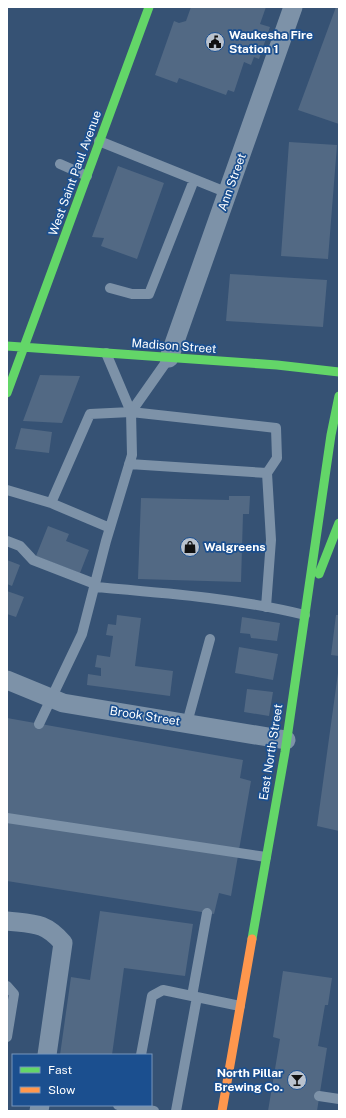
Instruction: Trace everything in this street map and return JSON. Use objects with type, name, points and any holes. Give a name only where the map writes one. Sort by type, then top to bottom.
[{"type":"main road","name":"West Saint Paul Avenue","points":[[7,393],[149,7]]},
{"type":"main road","name":"Madison Street","points":[[7,346],[277,365],[339,372]]},
{"type":"main road","name":"East North Street","points":[[222,1111],[286,740],[306,615],[331,435],[339,396]]},
{"type":"main road","points":[[306,615],[321,568],[339,524]]},
{"type":"street","name":"Ann Street","points":[[170,358],[294,7]]},
{"type":"street","name":"Brook Street","points":[[7,680],[64,703],[286,740]]},
{"type":"street","points":[[7,921],[38,924],[53,932],[64,943],[47,1054]]},
{"type":"lane","points":[[99,141],[228,193]]},
{"type":"lane","points":[[60,164],[87,176]]},
{"type":"lane","points":[[110,288],[132,294],[149,294],[194,180]]},
{"type":"lane","points":[[39,724],[82,634],[110,528],[132,455],[131,412],[106,353]]},
{"type":"lane","points":[[131,412],[170,358]]},
{"type":"lane","points":[[51,504],[90,414],[131,412],[276,428],[277,458],[267,472],[271,540],[266,607]]},
{"type":"lane","points":[[129,464],[267,472]]},
{"type":"lane","points":[[7,490],[51,504],[110,528]]},
{"type":"lane","points":[[7,541],[20,546],[33,560],[95,585],[207,597],[306,615]]},
{"type":"lane","points":[[187,723],[210,638]]},
{"type":"lane","points":[[7,818],[266,857]]},
{"type":"lane","points":[[176,1111],[208,913]]},
{"type":"lane","points":[[7,986],[14,994],[7,1037]]},
{"type":"lane","points":[[141,1054],[152,996],[163,990],[240,1006]]},
{"type":"lane","points":[[319,1096],[339,1099]]},
{"type":"lane","points":[[131,1106],[154,1111]]},
{"type":"building","name":"Waukesha Fire Station 1","points":[[191,7],[266,7],[260,24],[270,27],[259,59],[254,57],[251,65],[244,62],[234,92],[228,90],[226,95],[179,78],[177,83],[155,75],[174,21],[179,23],[186,21]]},
{"type":"building","points":[[336,7],[339,7],[339,124],[298,110]]},
{"type":"building","points":[[289,142],[337,145],[328,259],[281,256]]},
{"type":"building","points":[[118,166],[164,183],[137,259],[101,246],[104,238],[92,237]]},
{"type":"building","points":[[230,274],[327,280],[323,327],[226,321]]},
{"type":"building","points":[[40,375],[80,376],[62,423],[23,421]]},
{"type":"building","points":[[21,428],[52,432],[49,453],[15,449]]},
{"type":"building","name":"Walgreens","points":[[229,496],[250,496],[249,514],[243,514],[241,582],[138,579],[141,498],[229,500]]},
{"type":"building","points":[[48,526],[69,534],[66,541],[89,550],[80,573],[36,556]]},
{"type":"building","points":[[7,560],[20,565],[12,586],[7,584]]},
{"type":"building","points":[[7,591],[24,597],[16,617],[7,614]]},
{"type":"building","points":[[117,615],[141,618],[135,666],[173,671],[170,696],[87,685],[88,674],[101,676],[101,668],[95,667],[97,655],[110,657],[113,636],[106,635],[108,624],[116,625]]},
{"type":"building","points":[[336,615],[339,615],[339,656],[331,655]]},
{"type":"building","points":[[242,617],[280,623],[277,641],[251,638],[250,634],[240,633]]},
{"type":"building","points":[[239,647],[278,654],[273,680],[235,673]]},
{"type":"building","points":[[339,673],[339,831],[317,826]]},
{"type":"building","points":[[247,689],[273,692],[269,716],[244,712]]},
{"type":"building","points":[[7,718],[243,760],[240,778],[251,781],[231,896],[219,893],[214,914],[7,881]]},
{"type":"building","points":[[100,911],[193,924],[185,976],[124,968],[112,1054],[60,1054],[71,977],[90,980]]},
{"type":"building","points":[[283,971],[332,978],[328,1005],[325,1005],[318,1046],[327,1048],[317,1111],[268,1111],[280,1039],[273,1037]]},
{"type":"traffic: fast","points":[[7,393],[149,7]]},
{"type":"traffic: fast","points":[[7,346],[277,365],[339,372]]},
{"type":"traffic: fast","points":[[252,939],[285,752],[331,435],[339,396]]},
{"type":"traffic: fast","points":[[319,574],[339,523]]},
{"type":"traffic: slow","points":[[222,1111],[252,939]]},
{"type":"place","name":"Waukesha Fire Station 1","points":[[215,42]]},
{"type":"place","name":"Walgreens","points":[[190,547]]},
{"type":"place","name":"North Pillar Brewing Co.","points":[[297,1080]]}]
